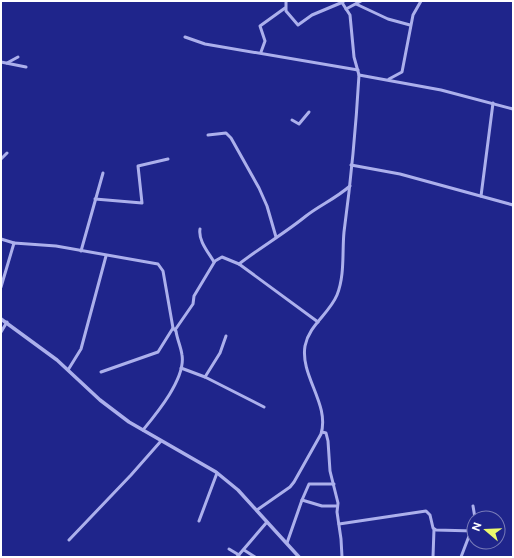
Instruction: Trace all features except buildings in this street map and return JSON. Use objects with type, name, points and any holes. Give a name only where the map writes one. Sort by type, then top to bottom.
[{"type":"street","points":[[257,510],[290,487],[322,432],[323,417],[305,358],[307,337],[337,295],[343,263],[344,233],[350,186],[359,75],[354,57],[350,15],[342,2],[312,15],[298,25],[286,11],[286,1]]},
{"type":"street","points":[[346,9],[361,1]]},
{"type":"street","points":[[390,79],[402,72],[410,25],[413,15],[421,1]]},
{"type":"street","points":[[356,4],[388,19],[410,25]]},
{"type":"street","points":[[261,52],[265,41],[260,26],[285,8]]},
{"type":"street","points":[[185,37],[205,44],[261,52],[358,70]]},
{"type":"street","points":[[7,63],[18,57]]},
{"type":"street","points":[[1,62],[26,67]]},
{"type":"street","points":[[359,75],[390,79],[513,109]]},
{"type":"street","points":[[481,196],[493,104]]},
{"type":"street","points":[[292,120],[299,124],[309,112]]},
{"type":"street","points":[[208,135],[226,132],[231,138],[259,188],[267,206],[276,237]]},
{"type":"street","points":[[1,159],[7,153]]},
{"type":"street","points":[[95,199],[142,203],[138,166],[168,159]]},
{"type":"street","points":[[351,165],[400,174],[513,205]]},
{"type":"street","points":[[81,251],[103,173]]},
{"type":"street","points":[[239,264],[350,186]]},
{"type":"street","points":[[200,229],[200,237],[204,247],[214,262]]},
{"type":"street","points":[[1,239],[14,244],[44,244],[158,264],[163,271],[174,329],[182,355],[181,368],[172,390],[143,430]]},
{"type":"street","points":[[1,287],[14,244]]},
{"type":"street","points":[[68,370],[81,349],[106,256]]},
{"type":"street","points":[[101,372],[158,352],[193,304],[194,296],[214,262],[222,257],[239,264],[318,322]]},
{"type":"street","points":[[1,319],[7,322],[68,370],[100,400],[129,422],[217,473],[238,490],[299,557]]},
{"type":"street","points":[[1,332],[7,322]]},
{"type":"street","points":[[205,377],[220,353],[226,336]]},
{"type":"street","points":[[181,368],[205,377],[264,407]]},
{"type":"street","points":[[322,432],[326,433],[328,441],[330,471],[338,503],[336,506],[342,557]]},
{"type":"street","points":[[69,540],[132,475],[161,441]]},
{"type":"street","points":[[199,521],[217,473]]},
{"type":"street","points":[[287,543],[302,500],[310,484],[334,484]]},
{"type":"street","points":[[302,500],[322,506],[336,506]]},
{"type":"street","points":[[473,506],[474,510]]},
{"type":"street","points":[[339,524],[426,511],[430,515],[434,529],[433,557]]},
{"type":"street","points":[[229,549],[238,556],[267,522]]},
{"type":"street","points":[[434,529],[466,531]]},
{"type":"street","points":[[460,557],[466,544]]},
{"type":"street","points":[[244,550],[255,557]]}]
